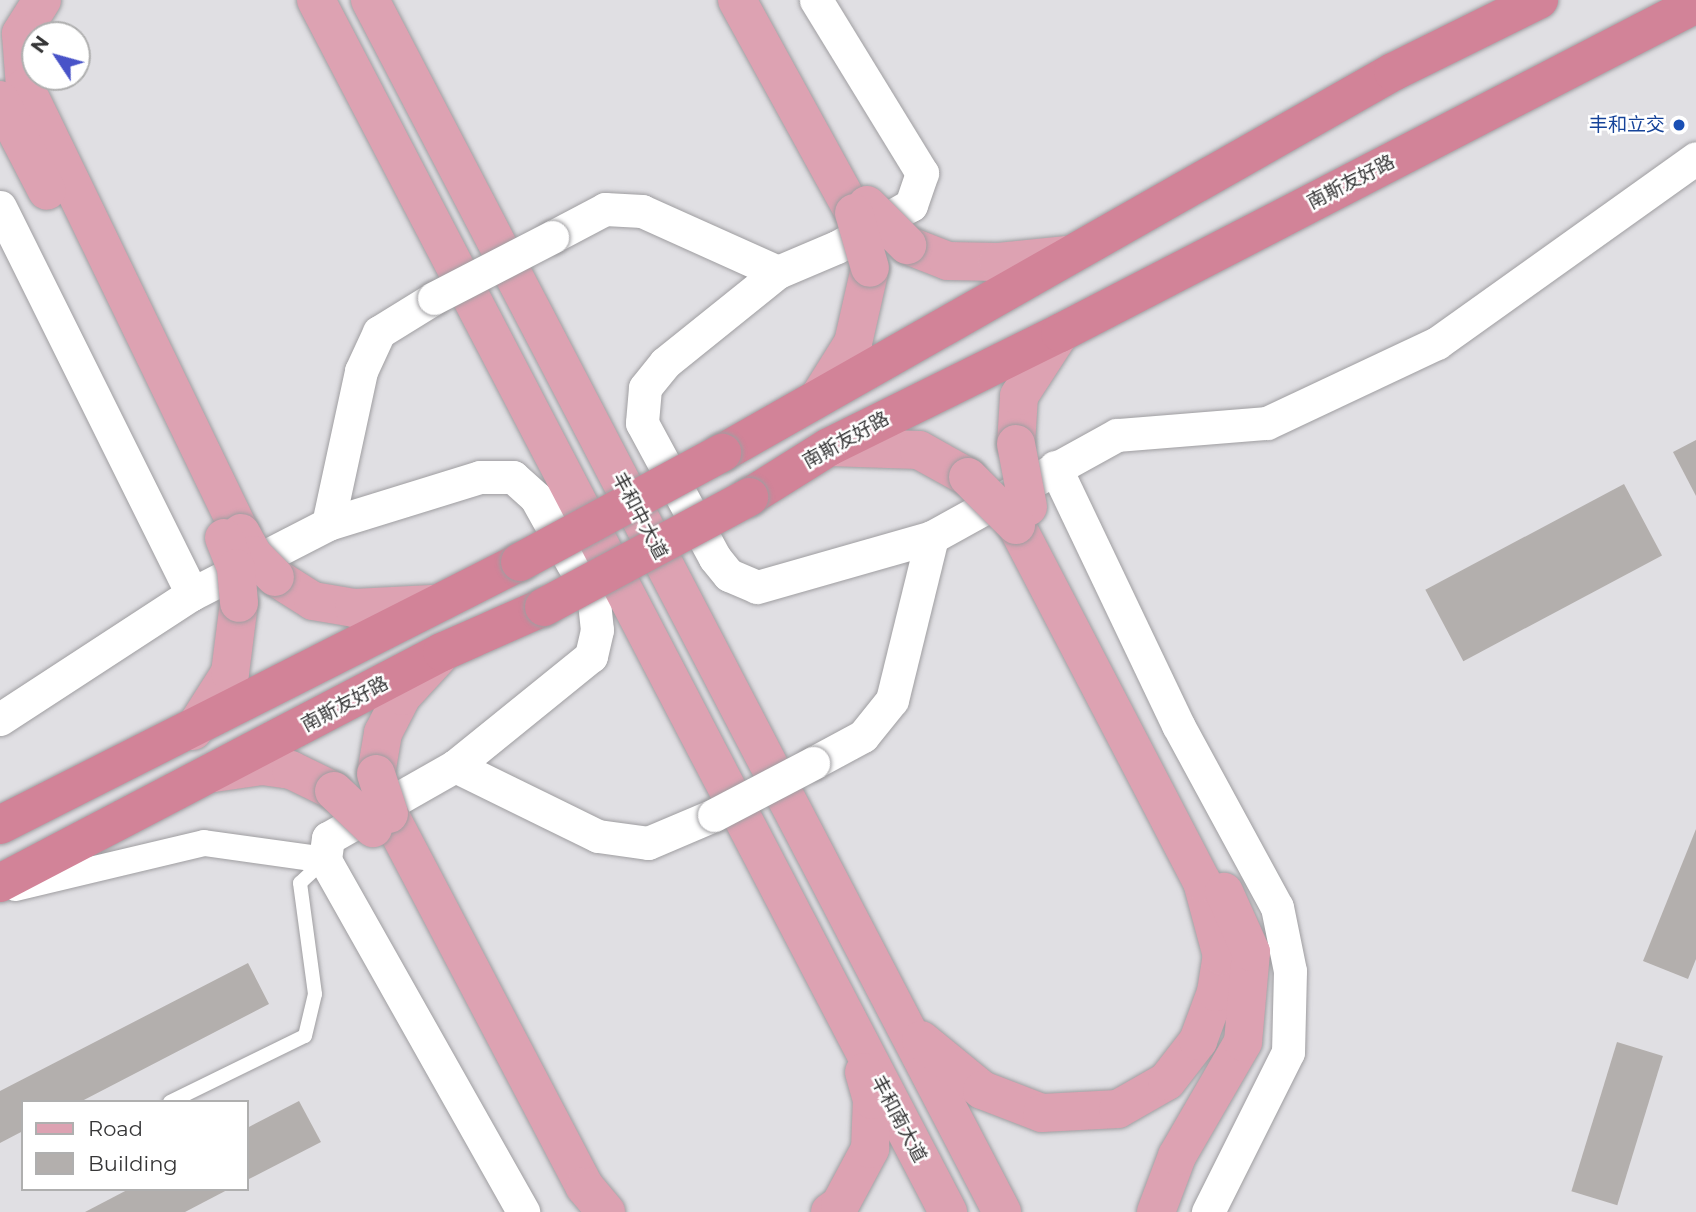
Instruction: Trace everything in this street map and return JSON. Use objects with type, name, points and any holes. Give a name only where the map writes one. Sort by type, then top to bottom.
[{"type":"highway","points":[[0,825],[192,731],[432,604],[520,562],[722,453],[1066,254],[1393,72],[1539,0]]},
{"type":"highway","name":"南斯友好路","points":[[0,883],[442,652],[544,607],[749,497],[829,447],[1060,333],[1696,4]]},
{"type":"main road","points":[[42,0],[21,34],[25,87],[232,536],[239,603],[230,673],[192,731]]},
{"type":"main road","name":"丰和中大道","points":[[370,0],[911,1032]]},
{"type":"main road","points":[[737,0],[860,209],[907,245],[948,261],[998,262],[1066,254]]},
{"type":"main road","points":[[757,0],[860,209],[870,268],[853,343],[821,394]]},
{"type":"main road","points":[[316,1],[850,1026],[872,1100],[870,1149],[839,1205],[830,1212]]},
{"type":"main road","points":[[0,100],[232,536],[275,577],[313,601],[354,608],[432,604]]},
{"type":"main road","points":[[911,1032],[982,1090],[1042,1113],[1118,1109],[1167,1081],[1198,1041],[1216,992],[1222,956],[1202,881],[1022,516],[1016,444],[1019,396],[1060,333]]},
{"type":"main road","points":[[829,447],[919,450],[968,477],[1022,516],[1210,861],[1251,952],[1243,1042],[1177,1156],[1156,1212]]},
{"type":"main road","points":[[442,652],[402,696],[383,733],[376,774],[381,821],[572,1212]]},
{"type":"main road","points":[[214,773],[262,766],[291,769],[334,791],[381,821],[585,1187],[606,1212]]},
{"type":"main road","name":"丰和南大道","points":[[850,1026],[948,1212]]},
{"type":"main road","points":[[911,1032],[1002,1212]]},
{"type":"street","points":[[816,0],[922,173],[911,205],[838,247],[778,272],[665,363],[645,388],[642,423],[715,558],[729,575],[757,587],[932,537],[1117,435],[1267,423],[1437,343],[1696,158]]},
{"type":"street","points":[[0,207],[192,594]]},
{"type":"street","points":[[328,524],[361,371],[379,332],[434,298],[606,209],[642,211],[778,272]]},
{"type":"street","points":[[1055,467],[1178,725],[1277,907],[1290,971],[1288,1052],[1208,1212]]},
{"type":"street","points":[[0,719],[192,594],[328,524],[480,477],[513,477],[536,498],[594,603],[597,630],[590,656],[455,766],[328,838],[325,860],[523,1212]]},
{"type":"street","points":[[455,766],[598,836],[648,843],[714,814],[863,736],[892,699],[932,537]]},
{"type":"street","points":[[0,891],[204,843],[325,860]]},
{"type":"lane","points":[[174,1100],[304,1036],[315,994],[300,883],[325,860]]},
{"type":"building","points":[[1696,440],[1696,496],[1673,452]]},
{"type":"building","points":[[1624,484],[1662,556],[1463,661],[1425,590]]},
{"type":"building","points":[[1696,829],[1696,959],[1688,979],[1643,961]]},
{"type":"building","points":[[248,963],[269,1004],[84,1100],[21,1100],[21,1132],[0,1143],[0,1091]]},
{"type":"building","points":[[1617,1042],[1663,1056],[1617,1205],[1571,1191]]},
{"type":"building","points":[[299,1101],[321,1142],[248,1179],[248,1127]]},
{"type":"building","points":[[125,1191],[225,1191],[185,1212],[85,1212]]},
{"type":"place","name":"丰和立交","points":[[1679,125]]}]
